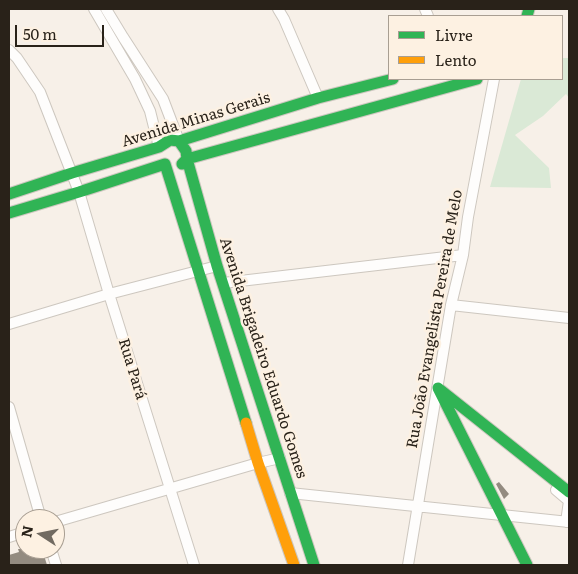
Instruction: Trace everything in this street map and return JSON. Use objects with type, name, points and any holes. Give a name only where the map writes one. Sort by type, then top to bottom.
[{"type":"street","points":[[94,9],[135,79],[150,111],[161,147],[160,157],[165,164],[258,463],[294,565]]},
{"type":"street","points":[[106,9],[163,98],[179,141],[185,147],[185,158]]},
{"type":"street","points":[[278,9],[318,98]]},
{"type":"street","name":"Rua Pará","points":[[9,50],[40,92],[79,192],[194,565]]},
{"type":"street","name":"Avenida Minas Gerais","points":[[9,194],[161,147],[170,140],[179,141],[318,98],[389,80]]},
{"type":"street","points":[[9,213],[165,164],[173,167],[185,158],[473,80]]},
{"type":"street","name":"Rua João Evangelista Pereira de Melo","points":[[408,565],[451,305],[463,255],[468,217],[494,80]]},
{"type":"street","name":"Avenida Brigadeiro Eduardo Gomes","points":[[185,158],[217,266],[314,565]]},
{"type":"street","points":[[223,283],[463,255]]},
{"type":"street","points":[[9,324],[109,294],[217,266]]},
{"type":"street","points":[[451,305],[569,318]]},
{"type":"street","points":[[290,492],[568,522],[569,501],[438,388]]},
{"type":"street","points":[[438,388],[569,492]]},
{"type":"street","points":[[438,388],[527,565]]},
{"type":"street","points":[[9,406],[39,509]]},
{"type":"street","points":[[65,519],[280,458]]},
{"type":"green space","points":[[563,58],[569,58],[569,98],[566,94],[543,116],[515,135],[549,168],[551,188],[490,187],[521,80],[563,80]]},
{"type":"building","points":[[499,482],[509,494],[504,499],[496,484]]},
{"type":"building","points":[[15,553],[15,559],[45,559],[47,565],[9,565],[9,555]]},
{"type":"traffic: fast","points":[[527,15],[529,9]]},
{"type":"traffic: fast","points":[[9,194],[159,147],[170,140],[179,141],[318,98],[389,80]]},
{"type":"traffic: fast","points":[[182,164],[187,159],[473,80]]},
{"type":"traffic: fast","points":[[179,141],[186,151],[217,266],[314,565]]},
{"type":"traffic: fast","points":[[9,213],[165,164],[246,423]]},
{"type":"traffic: fast","points":[[527,565],[438,388],[569,492]]},
{"type":"traffic: slow","points":[[246,423],[294,565]]}]
